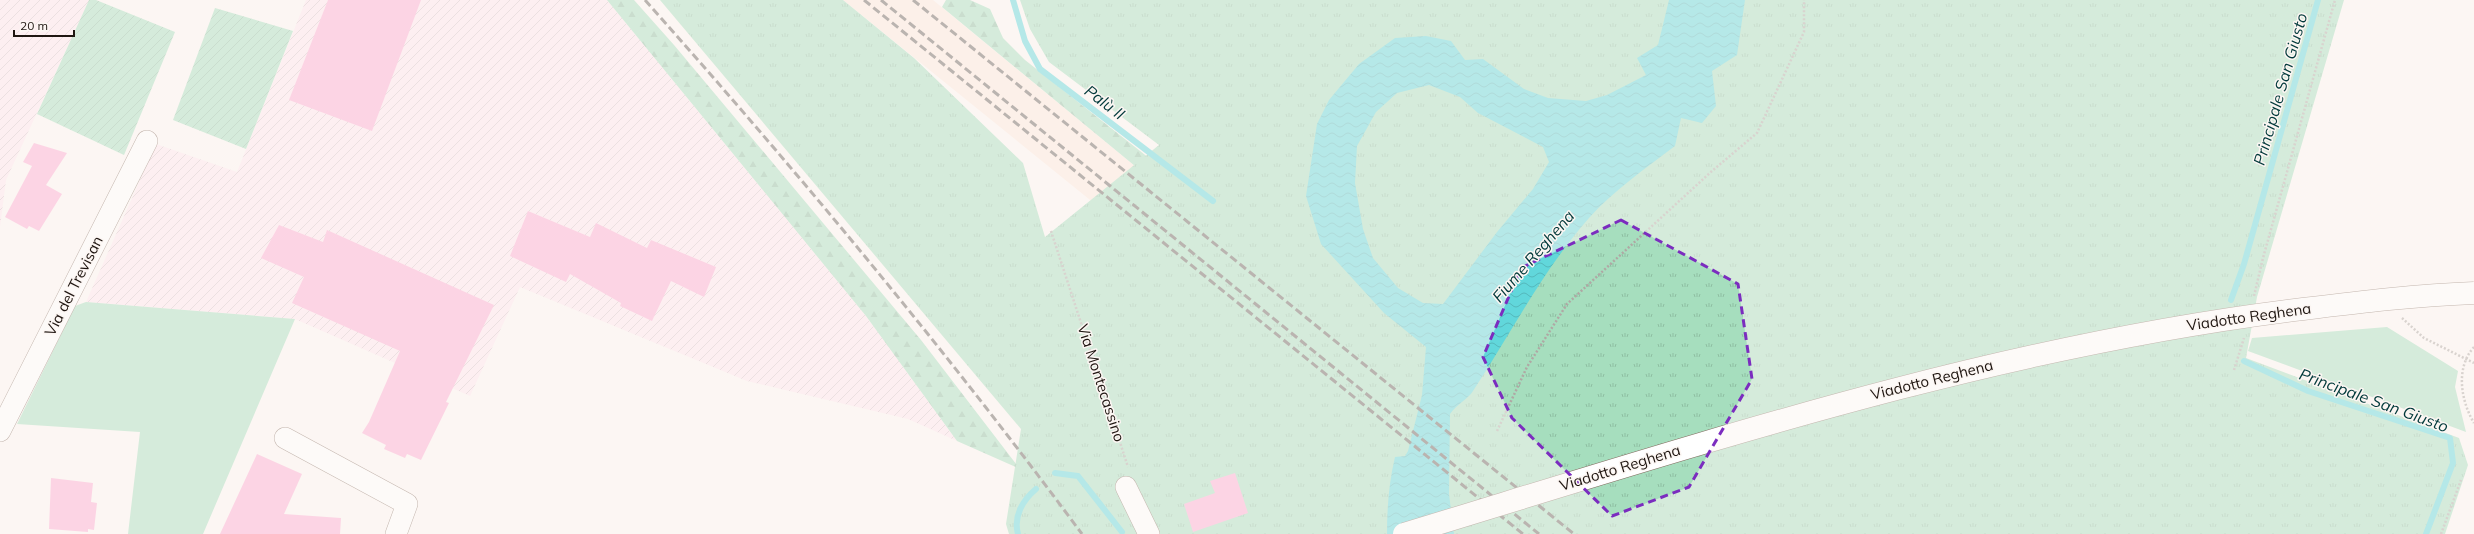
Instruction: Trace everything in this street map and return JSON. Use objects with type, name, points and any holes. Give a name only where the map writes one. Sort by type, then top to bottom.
[{"type":"highway","name":"Viadotto Reghena","points":[[1404,534],[1857,399],[2026,356],[2138,333],[2253,315],[2341,304],[2474,293]]},
{"type":"street","name":"Via del Trevisan","points":[[0,431],[147,141]]},
{"type":"street","points":[[284,438],[407,504],[396,534]]},
{"type":"street","points":[[1128,479],[1149,534]]},
{"type":"path","points":[[1497,431],[1527,367],[1567,304],[1712,171],[1757,133],[1804,32],[1804,0]]},
{"type":"path","points":[[2252,302],[2262,258],[2336,0]]},
{"type":"path","name":"Via Montecassino","points":[[1051,231],[1128,479]]},
{"type":"path","points":[[2398,314],[2424,338],[2474,363]]},
{"type":"path","points":[[2234,370],[2246,332]]},
{"type":"path","points":[[2474,347],[2463,367],[2463,401],[2474,423]]},
{"type":"path","points":[[2441,534],[2461,480]]},
{"type":"highlighted area","points":[[1621,220],[1738,284],[1752,379],[1689,487],[1612,516],[1512,418],[1483,357],[1521,268]]},
{"type":"shaded area","points":[[0,0],[89,0],[6,180],[0,227]]},
{"type":"shaded area","points":[[306,0],[607,0],[866,316],[957,441],[908,419],[747,381],[520,287],[470,396],[295,319],[86,302],[156,144],[237,172]]},
{"type":"shaded area","points":[[843,0],[933,0],[1215,232],[1351,411]]},
{"type":"green space","points":[[89,0],[96,0],[175,32],[124,155],[37,114]]},
{"type":"green space","points":[[607,0],[634,0],[674,45],[921,340],[1020,469],[957,441],[866,316]]},
{"type":"green space","points":[[660,0],[843,0],[914,58],[1023,163],[1045,237],[1159,145],[1049,62],[1030,29],[1020,0],[2344,0],[2257,297],[2246,358],[2459,438],[2468,465],[2445,534],[1009,534],[1006,524],[1021,429]]},
{"type":"green space","points":[[946,0],[970,0],[990,9],[1003,38],[1025,60],[1221,215],[1215,232],[942,7]]},
{"type":"green space","points":[[215,8],[293,31],[246,149],[173,120]]},
{"type":"green space","points":[[86,302],[295,319],[203,534],[128,534],[140,432],[17,424],[75,306]]},
{"type":"green space","points":[[2387,327],[2458,371],[2455,387],[2466,432],[2248,351],[2252,338]]},
{"type":"water","name":"Fiume Reghena","points":[[1669,0],[1745,0],[1737,55],[1712,71],[1716,106],[1702,123],[1681,118],[1675,146],[1619,189],[1589,218],[1572,238],[1542,280],[1473,391],[1450,414],[1449,494],[1454,534],[1387,534],[1387,515],[1393,466],[1395,457],[1405,456],[1408,451],[1422,395],[1426,347],[1384,313],[1321,244],[1306,196],[1317,124],[1329,100],[1359,64],[1395,38],[1426,36],[1451,41],[1465,60],[1483,59],[1524,89],[1548,98],[1586,101],[1607,95],[1646,75],[1637,58],[1658,45]],"holes":[[[1429,85],[1460,97],[1478,113],[1543,147],[1549,162],[1533,189],[1497,232],[1443,304],[1423,303],[1398,288],[1373,258],[1363,229],[1355,183],[1357,146],[1376,112],[1397,93]]]},
{"type":"building","points":[[328,0],[421,0],[372,131],[289,100]]},
{"type":"building","points":[[34,143],[67,153],[46,185],[62,194],[39,231],[29,226],[27,229],[5,217],[32,166],[23,162]]},
{"type":"building","points":[[528,211],[590,237],[596,223],[647,248],[651,240],[716,267],[704,297],[671,281],[652,321],[620,306],[621,303],[570,274],[566,282],[510,256]]},
{"type":"building","points":[[279,225],[323,242],[327,230],[494,305],[446,402],[449,403],[421,460],[407,454],[405,458],[384,449],[386,445],[362,433],[369,422],[400,351],[292,303],[304,277],[261,258]]},
{"type":"building","points":[[257,454],[302,474],[284,514],[341,518],[340,534],[220,534]]},
{"type":"building","points":[[1235,473],[1248,513],[1193,532],[1184,504],[1215,493],[1210,481]]},
{"type":"building","points":[[51,478],[93,483],[91,502],[97,503],[94,530],[88,529],[88,532],[49,529]]},
{"type":"waterway","name":"Palù II","points":[[1013,0],[1025,41],[1040,69],[1213,201]]},
{"type":"waterway","name":"Principale San Giusto","points":[[2231,300],[2244,264],[2318,0]]},
{"type":"waterway","name":"Principale San Giusto","points":[[2244,361],[2308,391],[2450,438],[2453,463],[2426,534]]},
{"type":"waterway","points":[[1055,473],[1078,476],[1122,532]]},
{"type":"waterway","points":[[1018,534],[1017,521],[1020,509],[1023,503],[1036,489]]},
{"type":"railway","points":[[645,0],[759,130],[870,262],[924,329],[1082,534]]},
{"type":"railway","points":[[864,0],[1523,534]]},
{"type":"railway","points":[[881,0],[1539,534]]},
{"type":"railway","points":[[913,0],[1574,534]]}]
